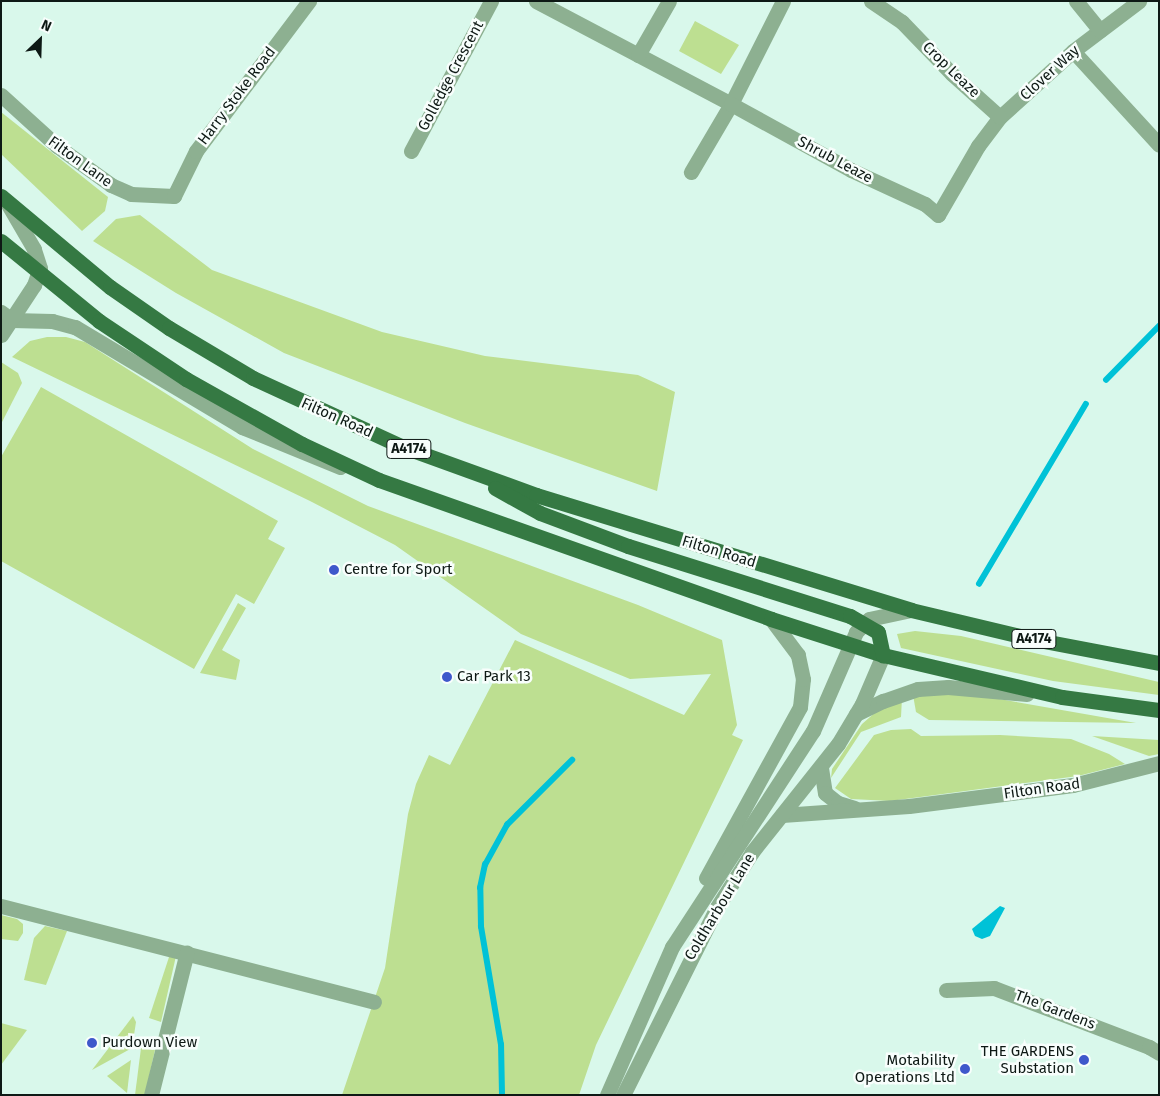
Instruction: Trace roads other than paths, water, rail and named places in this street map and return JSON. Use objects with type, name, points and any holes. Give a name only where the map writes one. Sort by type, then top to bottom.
[{"type":"main road","name":"Filton Road","points":[[3,199],[110,287],[169,328],[253,378],[318,411],[458,468],[911,610]]},
{"type":"main road","name":"A4174","points":[[1,241],[39,274],[106,326],[186,379],[302,444],[379,480],[771,619],[882,655],[1062,697],[1159,710]]},
{"type":"main road","points":[[458,468],[540,513],[628,546],[864,622],[878,632],[882,655]]},
{"type":"main road","name":"A4174","points":[[911,610],[1033,639],[1159,663]]},
{"type":"street","name":"Harry Stoke Road","points":[[174,196],[196,151],[309,1]]},
{"type":"street","name":"Golledge Crescent","points":[[412,150],[491,1]]},
{"type":"street","name":"Shrub Leaze","points":[[536,1],[851,170],[925,204],[938,215]]},
{"type":"street","points":[[638,55],[669,1]]},
{"type":"street","points":[[691,172],[731,104],[783,1]]},
{"type":"street","name":"Crop Leaze","points":[[871,1],[902,22],[952,74],[1000,117]]},
{"type":"street","points":[[1076,1],[1100,31]]},
{"type":"street","name":"Clover Way","points":[[938,215],[978,146],[1000,117],[1073,51],[1139,1]]},
{"type":"street","points":[[1073,51],[1159,145]]},
{"type":"street","name":"Filton Lane","points":[[1,95],[57,146],[111,185],[131,194],[174,196]]},
{"type":"street","points":[[1,335],[6,316],[39,274],[39,262],[34,250],[3,199]]},
{"type":"street","points":[[6,316],[52,321],[74,327],[242,427],[314,458],[379,480]]},
{"type":"street","points":[[864,622],[911,610]]},
{"type":"street","points":[[672,947],[734,825],[800,707],[803,678],[798,655],[771,619]]},
{"type":"street","name":"Coldharbour Lane","points":[[607,1095],[672,947],[813,731],[849,645],[864,622]]},
{"type":"street","name":"Coldharbour Lane","points":[[623,1095],[716,907],[752,852],[821,768],[856,714],[882,655]]},
{"type":"street","points":[[856,714],[905,692],[948,686],[1062,697]]},
{"type":"street","name":"Filton Road","points":[[782,815],[864,810],[1073,785],[1159,763]]},
{"type":"street","name":"Filton Road","points":[[821,768],[822,788],[828,797],[864,810]]},
{"type":"street","points":[[1,906],[187,952],[374,1002]]},
{"type":"street","points":[[150,1095],[187,952]]},
{"type":"street","name":"The Gardens","points":[[946,990],[994,988],[1142,1044],[1159,1053]]},
{"type":"water","points":[[1000,906],[1005,908],[990,936],[982,939],[975,936],[972,929]]},
{"type":"waterway","points":[[1106,380],[1159,326]]},
{"type":"waterway","points":[[979,584],[1086,404]]},
{"type":"waterway","points":[[502,1095],[501,1045],[481,927],[480,888],[485,865],[507,825],[572,760]]},
{"type":"place","name":"Centre for Sport","points":[[334,570]]},
{"type":"place","name":"Car Park 13","points":[[447,677]]},
{"type":"place","name":"Purdown View","points":[[92,1043]]},
{"type":"place","name":"THE GARDENS Substation","points":[[1084,1060]]},
{"type":"place","name":"Motability Operations Ltd","points":[[965,1069]]}]
